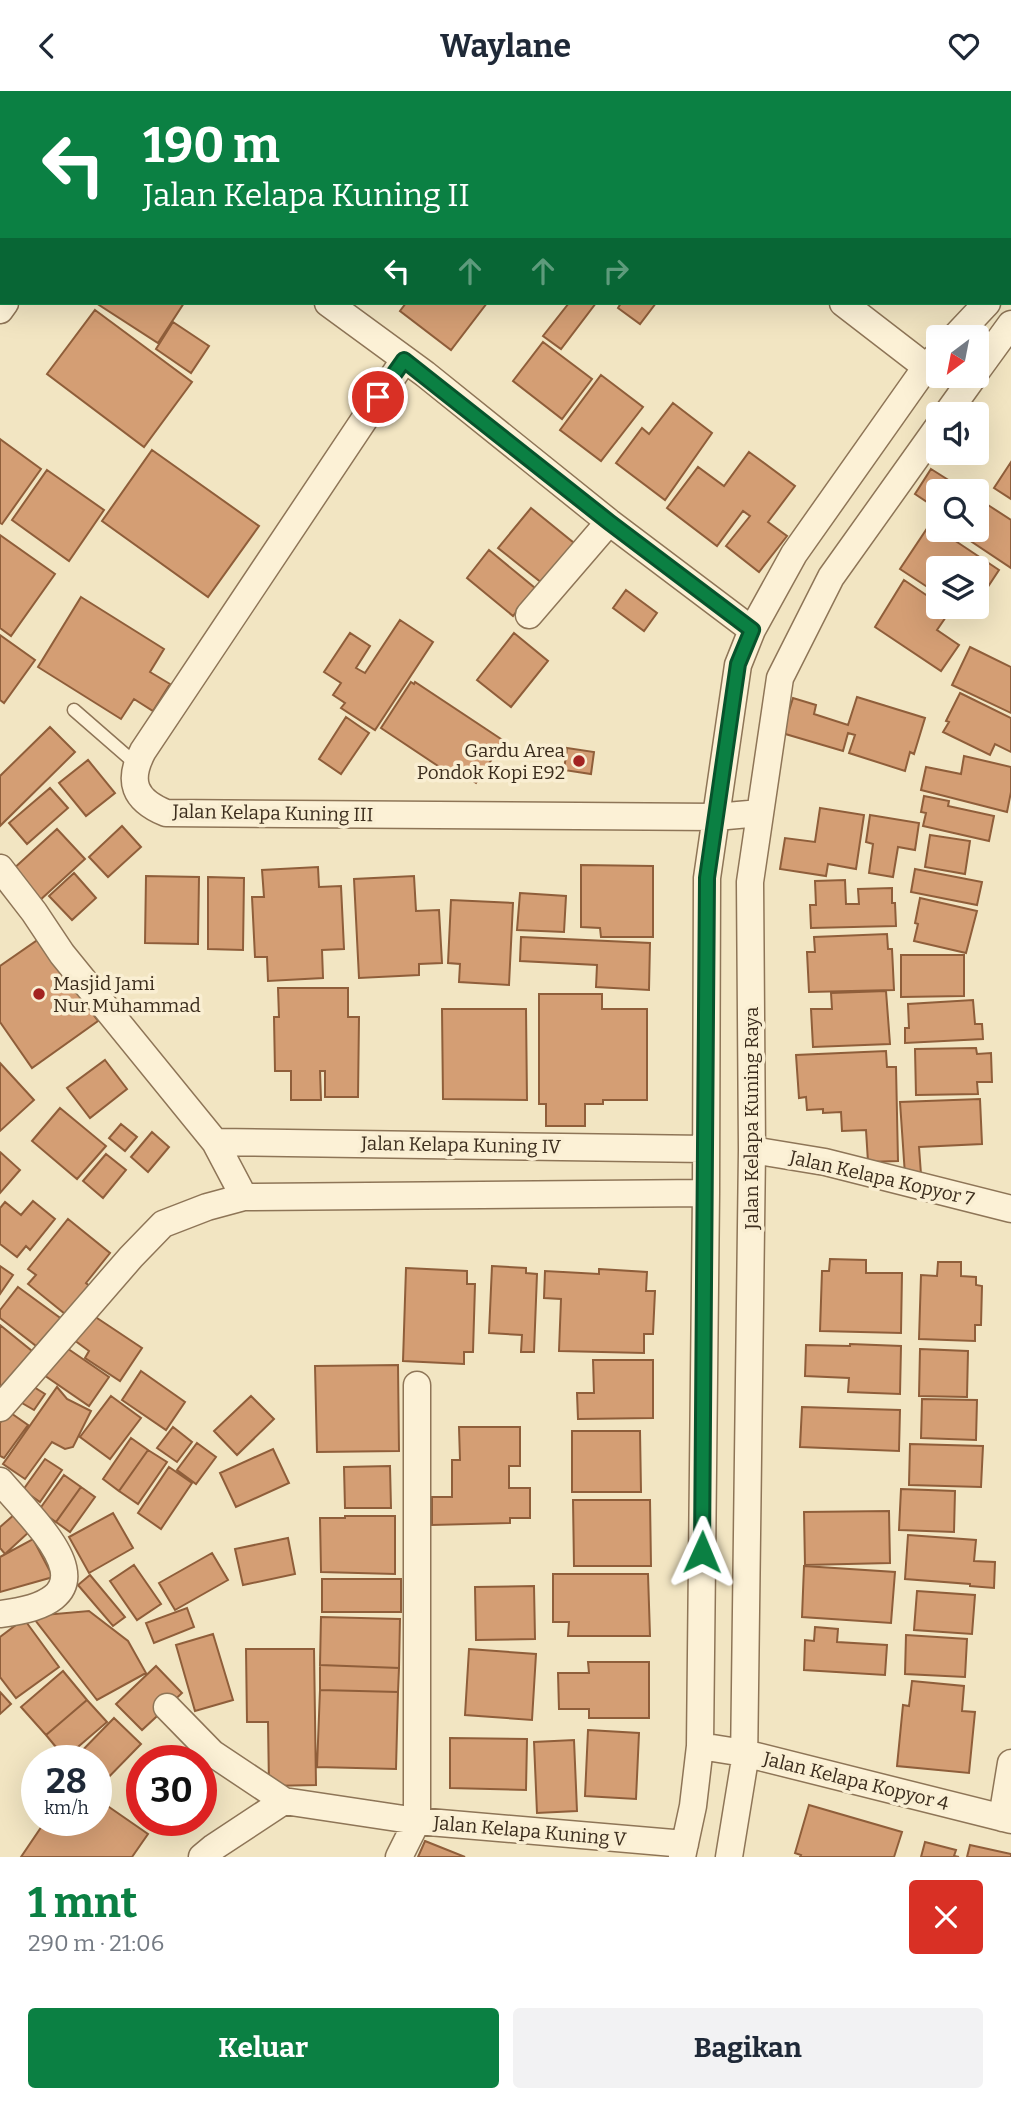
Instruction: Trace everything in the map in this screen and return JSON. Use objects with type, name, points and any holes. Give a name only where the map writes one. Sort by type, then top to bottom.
[{"type":"street","points":[[331,305],[752,630]]},
{"type":"street","points":[[846,305],[926,357]]},
{"type":"street","points":[[966,325],[985,305]]},
{"type":"street","points":[[989,355],[1011,324]]},
{"type":"street","points":[[136,764],[404,360]]},
{"type":"street","points":[[683,1851],[693,1806],[700,1746],[707,878],[738,664],[752,630],[794,554],[926,369]]},
{"type":"street","name":"Jalan Kelapa Kuning Raya","points":[[729,1857],[744,1765],[752,1150],[750,882],[780,678],[831,577],[926,444]]},
{"type":"street","points":[[529,615],[609,522]]},
{"type":"street","name":"Jalan Kelapa Kuning III","points":[[136,764],[133,776],[142,799],[153,808],[166,813],[716,817],[760,813]]},
{"type":"street","points":[[0,868],[62,954],[215,1142],[244,1197]]},
{"type":"street","name":"Jalan Kelapa Kuning IV","points":[[215,1142],[706,1149]]},
{"type":"street","name":"Jalan Kelapa Kopyor 7","points":[[752,1150],[825,1163],[1011,1209]]},
{"type":"street","points":[[0,1408],[163,1224],[207,1207],[244,1197],[706,1193]]},
{"type":"street","points":[[416,1821],[417,1385]]},
{"type":"street","points":[[0,1481],[54,1543],[65,1571],[62,1585],[54,1597],[39,1607],[0,1614]]},
{"type":"street","points":[[167,1707],[212,1753],[284,1801],[202,1857]]},
{"type":"street","name":"Jalan Kelapa Kopyor 4","points":[[700,1746],[744,1753],[1007,1819]]},
{"type":"street","points":[[1007,1819],[1011,1763]]},
{"type":"street","name":"Jalan Kelapa Kuning V","points":[[284,1801],[416,1821],[683,1851]]},
{"type":"street","name":"Jalan Kelapa Kuning V","points":[[399,1857],[416,1821]]},
{"type":"lane","points":[[74,710],[136,764]]},
{"type":"building","points":[[99,305],[183,305],[158,343]]},
{"type":"building","points":[[404,305],[485,305],[451,350],[400,311]]},
{"type":"building","points":[[567,305],[594,305],[561,349],[543,336]]},
{"type":"building","points":[[620,305],[654,305],[640,324],[618,308]]},
{"type":"building","points":[[95,310],[192,382],[144,447],[47,374]]},
{"type":"building","points":[[173,322],[209,346],[191,373],[156,349]]},
{"type":"building","points":[[543,342],[592,379],[562,419],[513,381]]},
{"type":"building","points":[[601,375],[643,407],[601,461],[560,430]]},
{"type":"building","points":[[673,403],[712,433],[665,500],[616,463],[642,428],[649,434]]},
{"type":"building","points":[[0,439],[41,469],[2,524],[0,523]]},
{"type":"building","points":[[152,450],[259,526],[208,597],[102,521]]},
{"type":"building","points":[[749,452],[795,486],[768,522],[787,536],[759,572],[726,546],[750,516],[743,511],[717,546],[667,508],[698,467],[724,486]]},
{"type":"building","points":[[1011,462],[1011,499],[994,488]]},
{"type":"building","points":[[931,469],[947,479],[926,479],[926,501],[915,494]]},
{"type":"building","points":[[47,470],[104,510],[69,561],[12,520]]},
{"type":"building","points":[[989,506],[1011,520],[1011,568],[972,542],[989,542]]},
{"type":"building","points":[[531,508],[574,543],[542,583],[498,548]]},
{"type":"building","points":[[926,530],[926,542],[957,542],[978,556],[926,556],[926,586],[900,569]]},
{"type":"building","points":[[0,535],[55,574],[11,636],[0,628]]},
{"type":"building","points":[[489,550],[535,588],[513,616],[467,578]]},
{"type":"building","points":[[989,563],[999,570],[989,585]]},
{"type":"building","points":[[904,580],[926,595],[926,619],[945,619],[937,630],[959,645],[941,671],[875,627]]},
{"type":"building","points":[[626,590],[657,613],[644,631],[613,608]]},
{"type":"building","points":[[81,597],[164,649],[150,672],[170,684],[153,711],[134,699],[121,719],[38,667]]},
{"type":"building","points":[[400,620],[433,642],[375,730],[341,708],[345,703],[333,695],[341,683],[324,672],[350,633],[370,646],[356,668],[365,673]]},
{"type":"building","points":[[514,633],[548,661],[511,707],[477,680]]},
{"type":"building","points":[[0,635],[35,660],[4,703],[0,700]]},
{"type":"building","points":[[970,647],[1011,667],[1011,713],[952,685]]},
{"type":"building","points":[[411,682],[415,682],[504,741],[476,783],[457,771],[453,776],[381,728]]},
{"type":"building","points":[[960,693],[1011,718],[1011,752],[995,744],[990,755],[943,732]]},
{"type":"building","points":[[857,697],[925,718],[914,754],[910,752],[905,771],[849,753],[855,735],[848,733],[843,751],[782,733],[793,698],[816,705],[814,714],[848,725]]},
{"type":"building","points":[[346,717],[369,733],[341,774],[319,759]]},
{"type":"building","points":[[50,727],[75,752],[0,826],[0,776]]},
{"type":"building","name":"Gardu Area Pondok Kopi E92","points":[[567,748],[594,752],[591,774],[564,770]]},
{"type":"building","points":[[964,756],[1011,767],[1011,792],[1007,812],[921,790],[926,767],[961,774]]},
{"type":"building","points":[[88,760],[115,793],[86,816],[59,783]]},
{"type":"building","points":[[50,788],[68,808],[27,844],[9,823]]},
{"type":"building","points":[[924,796],[949,801],[948,806],[994,816],[989,841],[923,826],[926,813],[921,812]]},
{"type":"building","points":[[820,808],[864,815],[856,869],[828,864],[826,876],[780,869],[785,838],[815,842]]},
{"type":"building","points":[[870,815],[919,823],[915,850],[898,847],[893,877],[869,873],[873,844],[866,842]]},
{"type":"building","points":[[122,826],[141,847],[108,877],[89,857]]},
{"type":"building","points":[[57,829],[85,859],[39,901],[11,871]]},
{"type":"building","points":[[930,835],[970,841],[965,874],[925,867]]},
{"type":"building","points":[[581,865],[653,866],[653,937],[601,937],[600,928],[581,927]]},
{"type":"building","points":[[318,867],[319,887],[341,886],[344,949],[322,950],[323,978],[268,981],[267,957],[255,957],[252,897],[264,897],[262,870]]},
{"type":"building","points":[[915,869],[982,882],[977,905],[911,892]]},
{"type":"building","points":[[74,873],[96,898],[72,920],[49,896]]},
{"type":"building","points":[[146,876],[199,877],[198,944],[145,943]]},
{"type":"building","points":[[414,876],[416,911],[439,910],[442,963],[419,964],[419,975],[359,978],[354,879]]},
{"type":"building","points":[[208,877],[244,878],[243,950],[208,949]]},
{"type":"building","points":[[845,880],[846,904],[859,904],[858,889],[892,888],[896,926],[811,928],[810,905],[816,905],[815,881]]},
{"type":"building","points":[[520,893],[566,896],[564,932],[517,930]]},
{"type":"building","points":[[920,898],[977,911],[966,953],[914,941]]},
{"type":"building","points":[[451,900],[513,903],[509,985],[459,982],[460,964],[448,963]]},
{"type":"building","points":[[887,934],[888,949],[892,949],[894,990],[809,992],[807,952],[815,952],[814,937]]},
{"type":"building","points":[[521,937],[650,943],[649,990],[596,987],[597,965],[520,961]]},
{"type":"building","name":"Masjid Jami Nur Muhammad","points":[[39,939],[98,1021],[32,1068],[0,1022],[0,966]]},
{"type":"building","points":[[901,955],[964,955],[964,996],[901,997]]},
{"type":"building","points":[[278,988],[348,988],[348,1017],[359,1017],[358,1097],[325,1097],[325,1071],[320,1071],[321,1100],[291,1100],[291,1071],[275,1071],[274,1017],[279,1017]]},
{"type":"building","points":[[886,991],[890,1044],[813,1047],[811,1009],[832,1009],[831,993]]},
{"type":"building","points":[[539,994],[602,994],[602,1009],[647,1009],[647,1100],[603,1100],[603,1104],[585,1104],[585,1126],[546,1126],[546,1104],[539,1104]]},
{"type":"building","points":[[973,1000],[975,1024],[982,1024],[983,1039],[905,1043],[905,1028],[909,1028],[908,1004]]},
{"type":"building","points":[[442,1009],[526,1009],[527,1100],[443,1099]]},
{"type":"building","points":[[976,1048],[977,1054],[991,1053],[992,1082],[977,1082],[978,1094],[916,1095],[915,1049]]},
{"type":"building","points":[[886,1051],[887,1067],[896,1067],[898,1161],[868,1162],[866,1130],[842,1131],[841,1112],[807,1110],[806,1097],[799,1098],[796,1055]]},
{"type":"building","points":[[105,1060],[127,1089],[90,1118],[67,1088]]},
{"type":"building","points":[[0,1063],[34,1100],[0,1131]]},
{"type":"building","points":[[980,1099],[982,1144],[919,1147],[921,1174],[905,1175],[900,1102]]},
{"type":"building","points":[[60,1108],[106,1146],[77,1179],[32,1141]]},
{"type":"building","points":[[121,1124],[137,1137],[125,1151],[109,1138]]},
{"type":"building","points":[[152,1132],[169,1147],[148,1172],[131,1157]]},
{"type":"building","points":[[0,1152],[20,1170],[0,1193]]},
{"type":"building","points":[[106,1154],[126,1170],[103,1198],[83,1181]]},
{"type":"building","points":[[33,1201],[55,1219],[30,1250],[26,1246],[17,1257],[0,1244],[0,1208],[5,1202],[21,1215]]},
{"type":"building","points":[[68,1219],[110,1253],[86,1283],[93,1289],[70,1318],[28,1284],[36,1275],[28,1269]]},
{"type":"building","points":[[830,1259],[866,1260],[866,1273],[902,1273],[901,1333],[820,1331],[822,1271],[829,1271]]},
{"type":"building","points":[[938,1262],[961,1262],[961,1276],[976,1277],[976,1285],[982,1286],[981,1325],[975,1325],[975,1341],[919,1339],[921,1275],[937,1276]]},
{"type":"building","points":[[0,1266],[13,1275],[0,1294]]},
{"type":"building","points":[[492,1266],[526,1268],[526,1273],[537,1274],[534,1352],[521,1352],[522,1335],[489,1333]]},
{"type":"building","points":[[406,1268],[467,1271],[467,1284],[475,1284],[473,1352],[464,1352],[464,1364],[403,1361]]},
{"type":"building","points":[[599,1269],[647,1272],[646,1291],[655,1291],[653,1334],[644,1334],[644,1353],[559,1351],[561,1299],[544,1298],[545,1271],[599,1274]]},
{"type":"building","points":[[18,1287],[63,1320],[40,1349],[0,1318],[0,1310]]},
{"type":"building","points":[[91,1314],[142,1348],[120,1381],[85,1358],[89,1351],[74,1340]]},
{"type":"building","points":[[0,1325],[32,1351],[0,1390]]},
{"type":"building","points":[[61,1344],[109,1377],[89,1406],[41,1373]]},
{"type":"building","points":[[806,1345],[901,1346],[900,1394],[848,1392],[849,1378],[805,1376]]},
{"type":"building","points":[[920,1349],[968,1351],[967,1397],[919,1396]]},
{"type":"building","points":[[593,1360],[653,1360],[653,1418],[578,1419],[577,1393],[594,1393]]},
{"type":"building","points":[[398,1365],[399,1451],[317,1452],[315,1366]]},
{"type":"building","points":[[141,1371],[185,1402],[166,1430],[122,1400]]},
{"type":"building","points":[[26,1382],[45,1394],[34,1410],[15,1399]]},
{"type":"building","points":[[57,1387],[67,1399],[91,1411],[73,1447],[65,1449],[52,1442],[25,1479],[3,1464]]},
{"type":"building","points":[[111,1396],[141,1418],[110,1459],[80,1437]]},
{"type":"building","points":[[251,1396],[274,1419],[237,1455],[214,1431]]},
{"type":"building","points":[[922,1399],[977,1400],[976,1440],[921,1438]]},
{"type":"building","points":[[802,1407],[900,1410],[899,1451],[800,1447]]},
{"type":"building","points":[[8,1411],[28,1425],[4,1458],[0,1456],[0,1423]]},
{"type":"building","points":[[173,1427],[192,1442],[177,1462],[157,1448]]},
{"type":"building","points":[[459,1427],[520,1427],[520,1466],[509,1466],[509,1488],[530,1488],[530,1518],[510,1518],[510,1523],[432,1525],[432,1497],[452,1497],[452,1460],[460,1460]]},
{"type":"building","points":[[572,1431],[640,1431],[641,1492],[572,1492]]},
{"type":"building","points":[[131,1438],[148,1450],[119,1491],[103,1479]]},
{"type":"building","points":[[197,1443],[216,1457],[196,1484],[177,1470]]},
{"type":"building","points":[[910,1444],[983,1446],[981,1487],[909,1485]]},
{"type":"building","points":[[273,1449],[289,1483],[236,1507],[220,1473]]},
{"type":"building","points":[[148,1450],[167,1462],[138,1504],[119,1491]]},
{"type":"building","points":[[45,1459],[62,1470],[40,1502],[23,1490]]},
{"type":"building","points":[[390,1466],[391,1508],[345,1508],[344,1467]]},
{"type":"building","points":[[169,1467],[192,1483],[161,1529],[138,1513]]},
{"type":"building","points":[[64,1475],[81,1487],[56,1522],[39,1510]]},
{"type":"building","points":[[81,1487],[95,1497],[70,1532],[56,1522]]},
{"type":"building","points":[[901,1489],[955,1491],[954,1532],[899,1530]]},
{"type":"building","points":[[573,1500],[650,1500],[651,1566],[574,1566]]},
{"type":"building","points":[[889,1511],[890,1563],[805,1565],[804,1512]]},
{"type":"building","points":[[113,1513],[133,1548],[89,1573],[69,1537]]},
{"type":"building","points":[[15,1514],[30,1531],[5,1554],[0,1548],[0,1527]]},
{"type":"building","points":[[395,1516],[395,1574],[321,1572],[320,1518]]},
{"type":"building","points":[[908,1535],[976,1540],[974,1561],[995,1562],[994,1588],[905,1579]]},
{"type":"building","points":[[288,1538],[295,1574],[243,1585],[235,1549]]},
{"type":"building","points":[[33,1539],[53,1577],[0,1592],[0,1557]]},
{"type":"building","points":[[212,1553],[228,1580],[175,1610],[159,1583]]},
{"type":"building","points":[[134,1565],[161,1604],[137,1620],[110,1581]]},
{"type":"building","points":[[804,1566],[895,1572],[891,1623],[802,1617]]},
{"type":"building","points":[[553,1574],[648,1574],[650,1636],[568,1636],[569,1622],[553,1622]]},
{"type":"building","points":[[90,1575],[125,1617],[113,1626],[78,1585]]},
{"type":"building","points":[[322,1579],[401,1579],[401,1612],[322,1612]]},
{"type":"building","points":[[534,1586],[535,1639],[476,1640],[475,1587]]},
{"type":"building","points":[[917,1591],[975,1595],[972,1634],[914,1630]]},
{"type":"building","points":[[187,1608],[194,1627],[154,1643],[146,1623]]},
{"type":"building","points":[[89,1611],[128,1641],[146,1673],[97,1700],[32,1616]]},
{"type":"building","points":[[321,1617],[400,1619],[399,1668],[320,1665]]},
{"type":"building","points":[[24,1619],[59,1667],[16,1698],[0,1677],[0,1637]]},
{"type":"building","points":[[815,1627],[838,1629],[837,1642],[887,1645],[885,1675],[804,1670],[805,1640],[814,1641]]},
{"type":"building","points":[[213,1634],[233,1700],[195,1711],[176,1645]]},
{"type":"building","points":[[906,1635],[967,1639],[965,1677],[905,1674]]},
{"type":"building","points":[[246,1649],[314,1649],[316,1785],[269,1786],[268,1722],[247,1722]]},
{"type":"building","points":[[469,1649],[536,1654],[532,1720],[465,1715]]},
{"type":"building","points":[[588,1662],[649,1662],[649,1718],[589,1718],[589,1709],[559,1709],[558,1673],[589,1673]]},
{"type":"building","points":[[320,1665],[399,1668],[398,1692],[320,1690]]},
{"type":"building","points":[[156,1666],[182,1693],[142,1730],[116,1704]]},
{"type":"building","points":[[63,1671],[87,1700],[46,1735],[21,1707]]},
{"type":"building","points":[[912,1681],[964,1686],[962,1711],[975,1712],[969,1773],[897,1766],[903,1705],[909,1706]]},
{"type":"building","points":[[320,1690],[398,1692],[396,1769],[317,1767]]},
{"type":"building","points":[[0,1692],[11,1704],[0,1714]]},
{"type":"building","points":[[87,1700],[107,1722],[80,1745],[54,1745],[46,1735]]},
{"type":"building","points":[[114,1718],[141,1744],[126,1745],[126,1759],[112,1774],[112,1745],[88,1745]]},
{"type":"building","points":[[588,1730],[639,1733],[636,1799],[585,1796]]},
{"type":"building","points":[[450,1738],[527,1739],[526,1790],[450,1788]]},
{"type":"building","points":[[574,1740],[577,1811],[537,1813],[534,1742]]},
{"type":"building","points":[[809,1805],[902,1832],[894,1857],[800,1857],[801,1855],[795,1853]]},
{"type":"building","points":[[112,1809],[126,1819],[126,1836],[147,1836],[132,1857],[21,1857],[35,1836],[112,1836]]},
{"type":"building","points":[[425,1841],[465,1857],[418,1857]]},
{"type":"building","points":[[925,1842],[956,1850],[954,1856],[959,1857],[921,1857]]},
{"type":"building","points":[[970,1845],[1011,1854],[1011,1857],[967,1857]]},
{"type":"place","name":"Gardu Area Pondok Kopi E92","points":[[579,761]]},
{"type":"place","name":"Masjid Jami Nur Muhammad","points":[[39,994]]},
{"type":"route","points":[[378,397],[404,360],[609,522],[752,630],[738,664],[707,878],[702,1552]]}]
